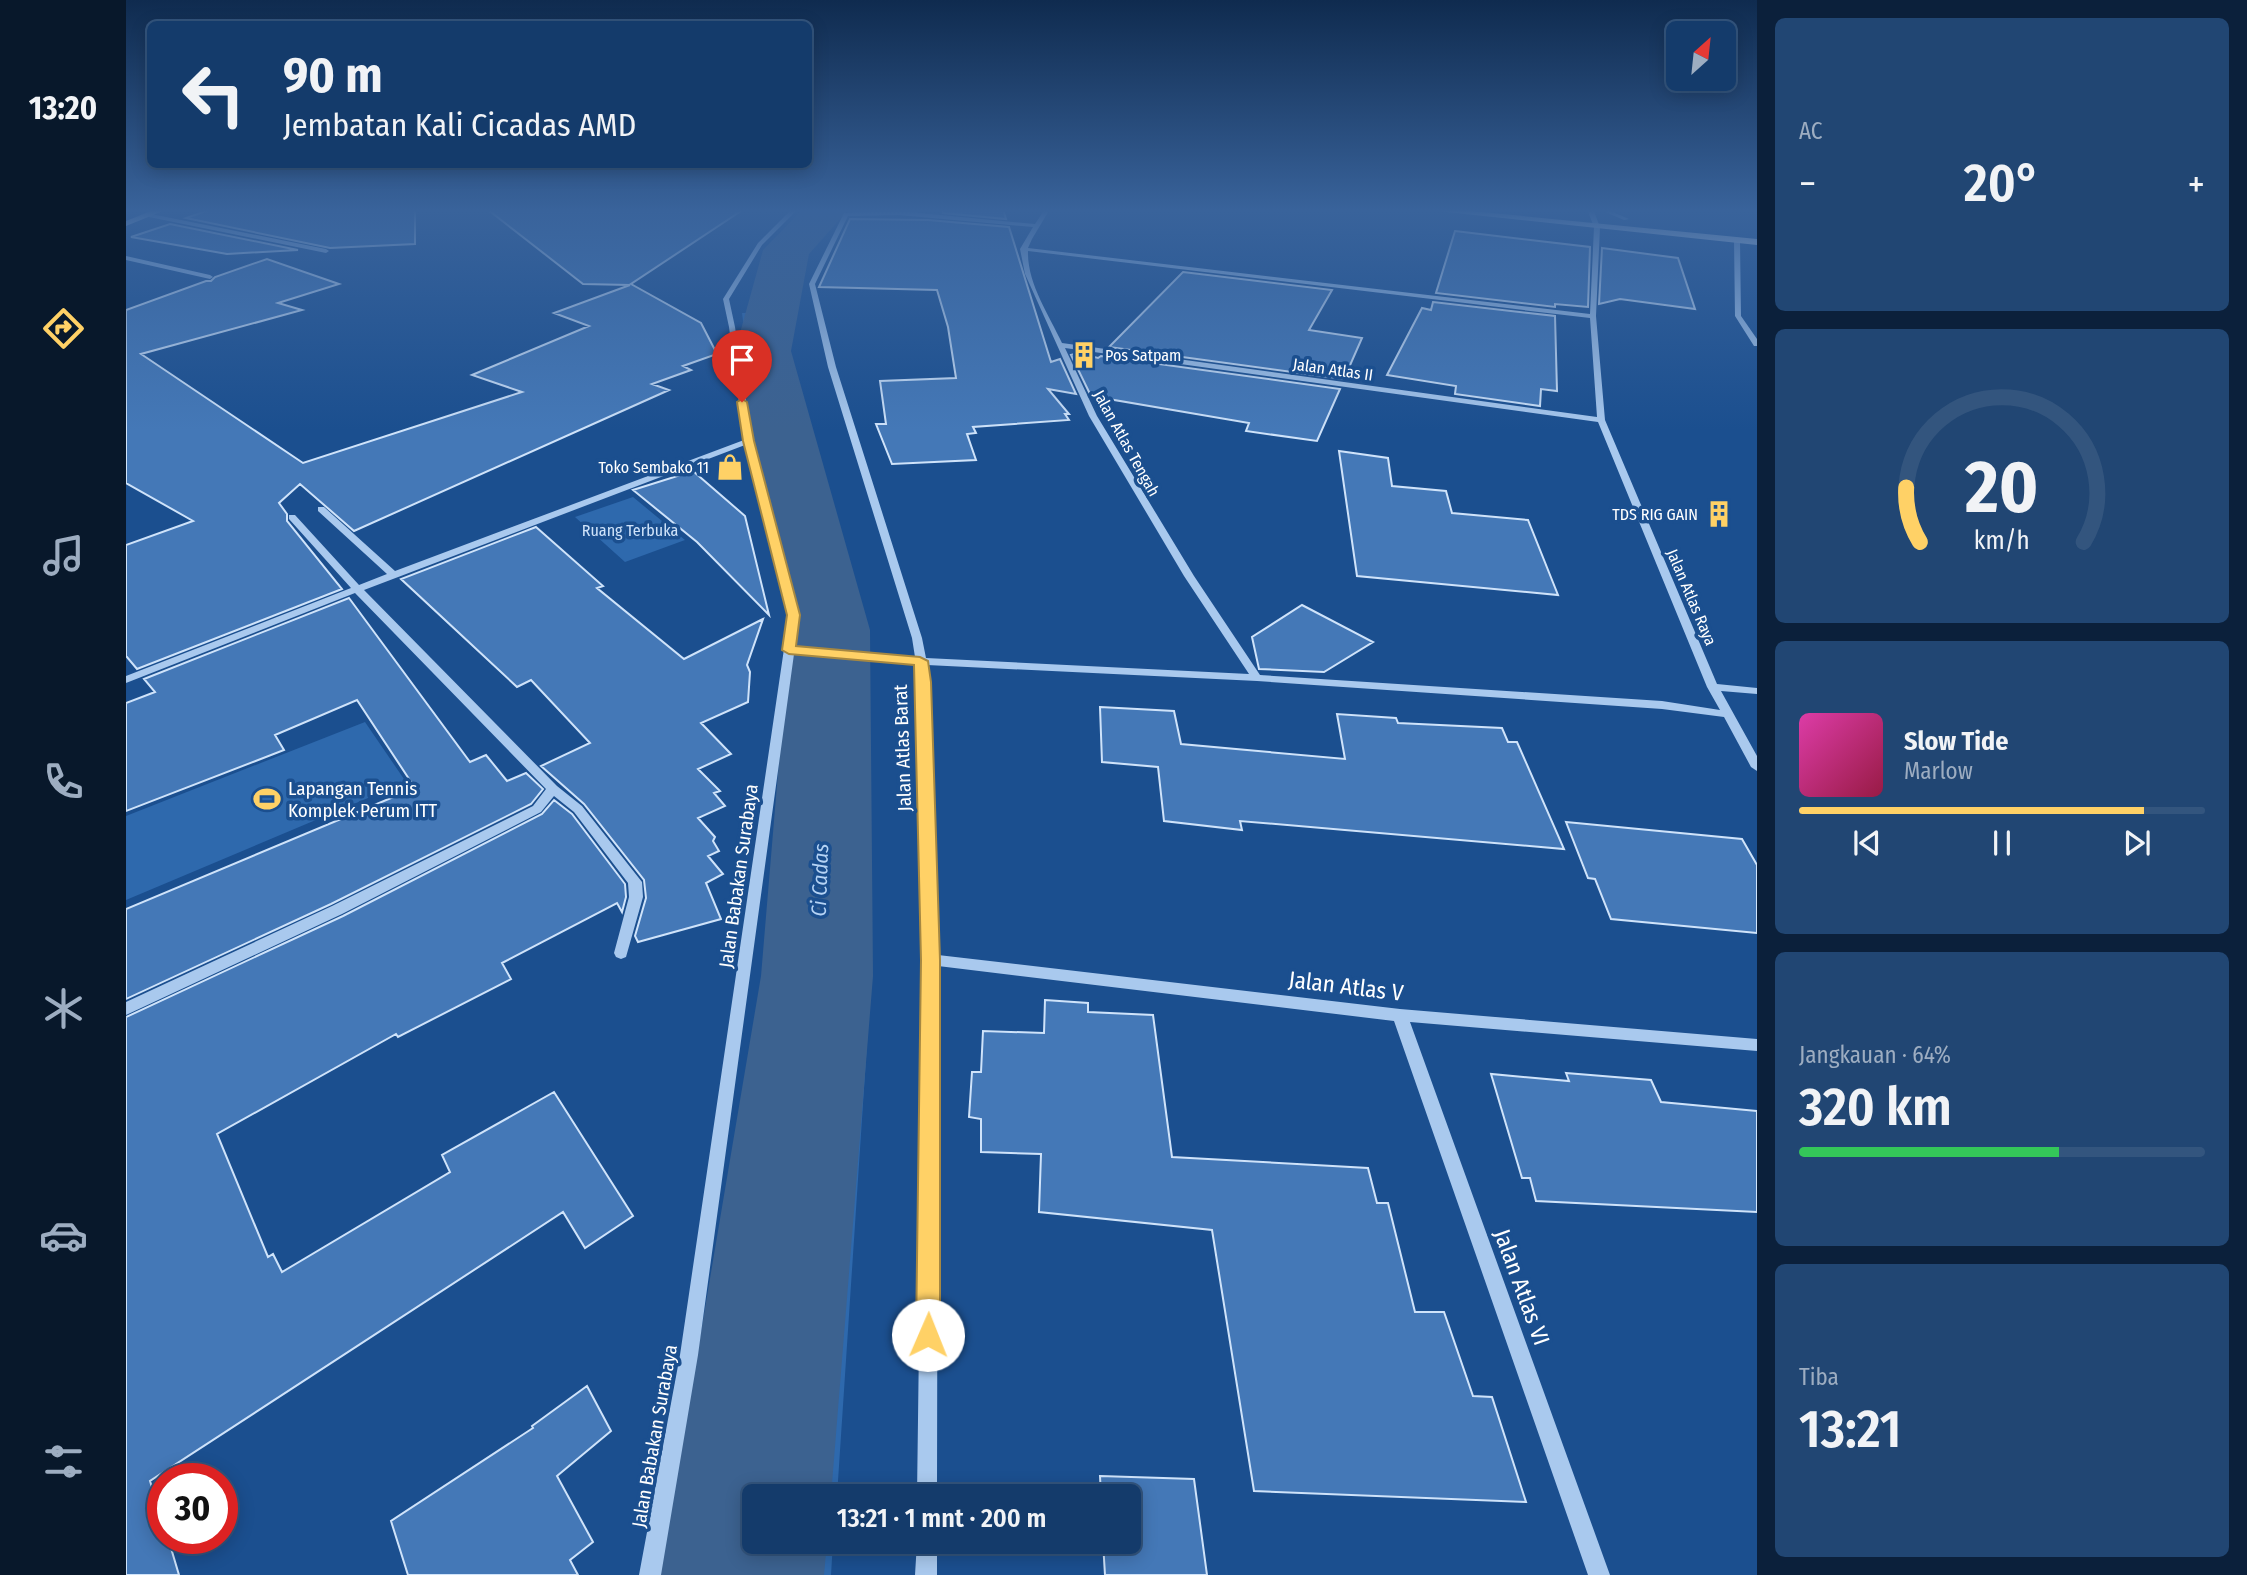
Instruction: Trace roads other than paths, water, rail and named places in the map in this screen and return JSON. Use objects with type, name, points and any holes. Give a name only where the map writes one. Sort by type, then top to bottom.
[{"type":"street","name":"Jalan Babakan Surabaya","points":[[650,1575],[691,1341],[794,615],[748,441],[726,299],[736,282]]},
{"type":"street","name":"Jalan Atlas Barat","points":[[814,282],[832,368],[917,638],[924,682],[931,960],[927,1484]]},
{"type":"street","name":"Jalan Atlas Tengah","points":[[1031,282],[1093,416],[1189,576],[1257,678]]},
{"type":"street","points":[[1312,282],[1593,316]]},
{"type":"street","name":"Jalan Atlas Raya","points":[[1595,282],[1593,316],[1601,420],[1713,687],[1757,767]]},
{"type":"street","points":[[1740,282],[1738,316],[1757,344]]},
{"type":"street","name":"Jalan Atlas II","points":[[1061,345],[1601,420]]},
{"type":"street","points":[[126,680],[748,441]]},
{"type":"street","points":[[321,509],[394,575]]},
{"type":"street","points":[[292,517],[357,589],[553,789],[578,809],[635,882],[636,897],[621,953]]},
{"type":"street","points":[[789,650],[920,661],[1257,678],[1662,705],[1726,714]]},
{"type":"street","points":[[1713,687],[1757,691]]},
{"type":"street","points":[[126,1009],[337,910],[537,809],[553,789]]},
{"type":"street","name":"Jalan Atlas V","points":[[931,960],[1400,1015],[1757,1045]]},
{"type":"street","name":"Jalan Atlas VI","points":[[1400,1015],[1599,1575]]},
{"type":"street","points":[[926,1575],[927,1554]]},
{"type":"waterway","name":"Ci Cadas","points":[[742,1575],[817,976],[830,630],[763,351],[779,282]]},
{"type":"place","name":"Pos Satpam","points":[[1084,355]]},
{"type":"place","name":"Toko Sembako 11","points":[[730,467]]},
{"type":"place","name":"TDS RIG GAIN","points":[[1719,514]]},
{"type":"place","name":"Lapangan Tennis Komplek Perum ITT","points":[[267,799]]},
{"type":"park label","name":"Ruang Terbuka","points":[[630,530]]}]
